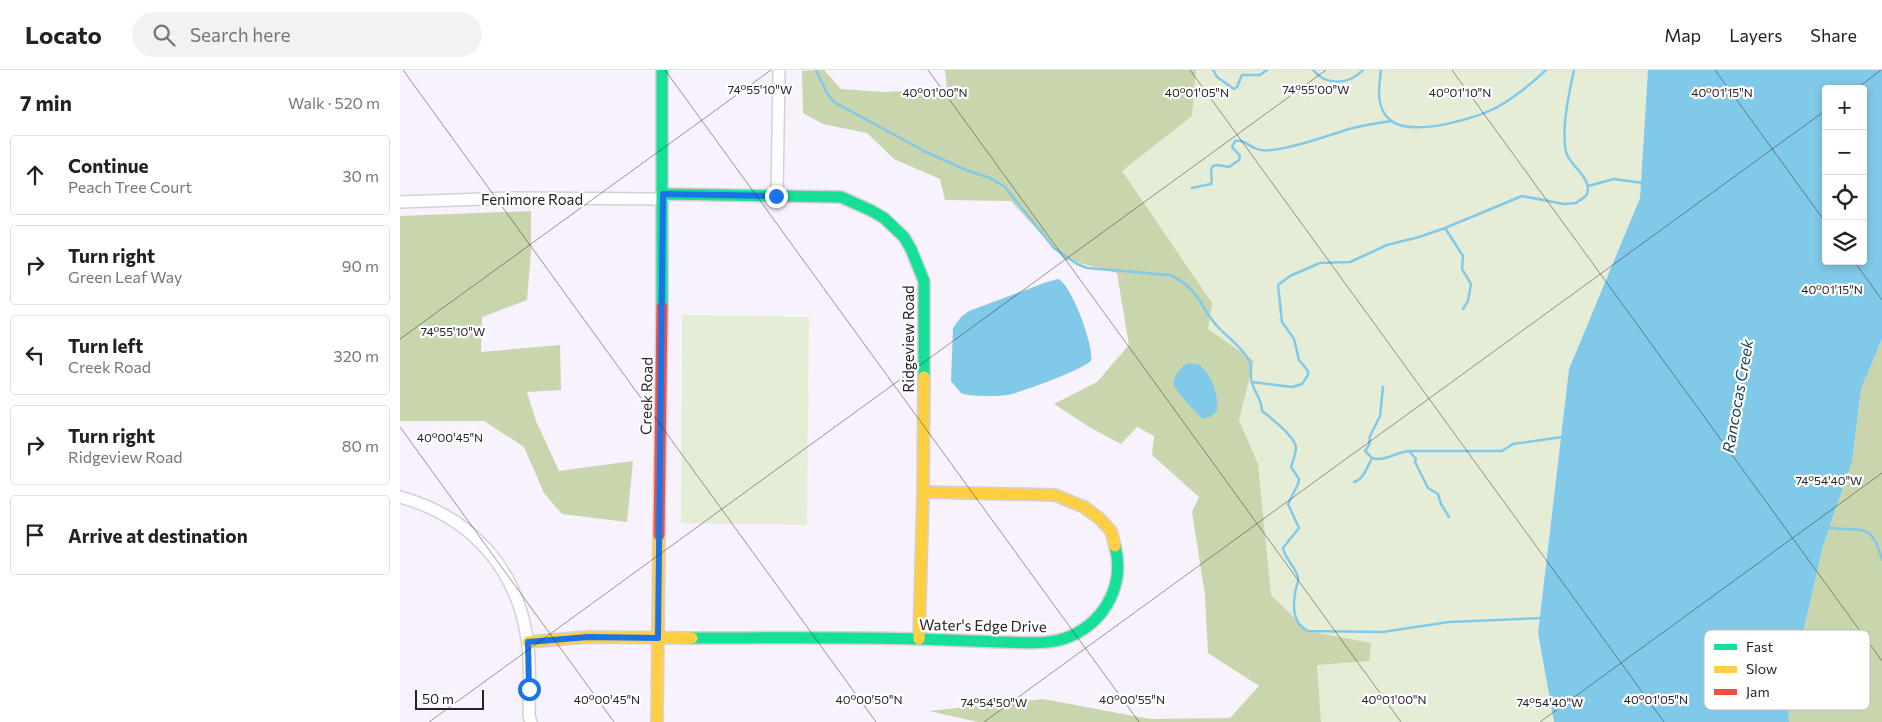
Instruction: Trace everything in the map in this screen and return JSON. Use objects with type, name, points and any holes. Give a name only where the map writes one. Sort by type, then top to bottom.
[{"type":"street","name":"Creek Road","points":[[657,722],[663,197],[662,70]]},
{"type":"street","points":[[776,196],[779,70]]},
{"type":"street","name":"Ridgeview Road","points":[[663,197],[841,197],[867,207],[889,221],[907,240],[918,260],[924,280],[920,640]]},
{"type":"street","name":"Fenimore Road","points":[[400,202],[511,198],[663,197]]},
{"type":"street","name":"Water's Edge Drive","points":[[528,642],[588,637],[1038,643],[1050,642],[1071,636],[1091,623],[1107,607],[1116,587],[1118,557],[1111,531],[1084,507],[1055,495],[923,492]]},
{"type":"street","points":[[400,497],[426,505],[452,518],[469,531],[489,551],[509,582],[522,612],[528,642],[529,716],[531,722]]},
{"type":"green space","points":[[824,70],[841,89],[884,92],[947,89],[945,70],[1196,70],[1192,116],[1122,171],[1212,303],[1208,329],[1254,361],[1239,420],[1258,464],[1271,595],[1308,631],[1371,643],[1369,661],[1317,665],[1321,722],[978,722],[929,711],[1043,699],[1150,719],[1230,718],[1259,686],[1208,653],[1205,595],[1192,512],[1199,497],[1152,455],[1154,436],[1137,427],[1121,444],[1091,428],[1054,404],[1097,382],[1129,345],[1117,273],[1064,259],[1011,201],[945,200],[940,179],[894,159],[867,133],[823,124],[803,113],[802,71]]},
{"type":"green space","points":[[1196,70],[1648,70],[1640,198],[1569,369],[1538,633],[1554,722],[1321,722],[1317,664],[1368,661],[1371,643],[1308,631],[1271,595],[1258,465],[1239,420],[1254,361],[1208,329],[1122,171],[1192,116]]},
{"type":"green space","points":[[531,211],[531,252],[527,300],[482,317],[481,352],[560,345],[561,390],[527,392],[536,421],[559,471],[633,461],[627,522],[562,514],[544,493],[524,447],[484,421],[400,421],[400,216]]},
{"type":"green space","points":[[682,315],[809,317],[807,525],[681,523]]},
{"type":"green space","points":[[1882,339],[1882,722],[1789,722],[1788,710],[1870,710],[1870,630],[1804,630],[1823,546],[1852,462],[1861,389]]},
{"type":"water","name":"Rancocas Creek","points":[[1648,70],[1882,70],[1882,339],[1861,389],[1852,462],[1823,546],[1804,630],[1704,630],[1704,710],[1788,710],[1789,722],[1554,722],[1538,633],[1569,369],[1640,198]]},
{"type":"water","points":[[1058,279],[1069,292],[1081,317],[1089,343],[1091,361],[1065,375],[1012,394],[986,396],[961,393],[951,381],[953,328],[961,317],[969,311]]},
{"type":"water","points":[[1188,363],[1200,365],[1214,386],[1217,411],[1210,417],[1203,419],[1182,397],[1174,385],[1176,375]]},
{"type":"waterway","points":[[816,70],[827,93],[834,102],[924,151],[966,170],[990,178],[1005,187],[1054,248],[1077,264],[1087,268],[1170,275],[1180,280],[1193,291],[1217,326],[1246,355],[1250,363],[1251,380],[1261,403],[1262,411],[1287,432],[1296,447],[1291,467],[1299,479],[1288,504],[1299,528],[1283,548],[1298,577],[1294,612],[1302,628],[1308,631],[1382,632],[1449,622],[1543,618]]},
{"type":"waterway","points":[[1213,70],[1217,77],[1234,89],[1237,87],[1242,75],[1260,75],[1267,70]]},
{"type":"waterway","points":[[1313,70],[1324,79],[1338,82],[1351,79],[1363,70]]},
{"type":"waterway","points":[[1381,70],[1379,97],[1385,115],[1400,125],[1413,127],[1446,124],[1491,110],[1519,93],[1546,70]]},
{"type":"waterway","points":[[1252,382],[1292,387],[1302,384],[1308,375],[1308,371],[1299,360],[1294,339],[1282,322],[1278,285],[1290,276],[1320,263],[1350,262],[1387,245],[1445,228],[1522,196],[1564,204],[1576,203],[1586,196],[1587,184],[1568,158],[1564,133],[1574,70]]},
{"type":"waterway","points":[[1192,188],[1211,184],[1211,170],[1213,166],[1229,167],[1239,160],[1240,156],[1232,147],[1235,141],[1244,142],[1259,150],[1281,149],[1353,128],[1391,121]]},
{"type":"waterway","points":[[1588,186],[1614,179],[1643,183]]},
{"type":"waterway","points":[[1445,228],[1463,256],[1462,269],[1471,284],[1468,301],[1463,309]]},
{"type":"waterway","points":[[1383,387],[1380,416],[1365,451],[1372,458],[1382,459],[1409,451],[1502,451],[1513,444],[1562,437]]},
{"type":"waterway","points":[[1409,451],[1416,459],[1415,462],[1428,488],[1438,494],[1441,504],[1449,517]]},
{"type":"waterway","points":[[1354,482],[1363,475],[1372,458]]},
{"type":"waterway","points":[[1826,527],[1854,529],[1868,533],[1878,547],[1882,560]]},
{"type":"traffic: fast","points":[[662,70],[662,307]]},
{"type":"traffic: fast","points":[[663,194],[841,197],[884,218],[904,237],[924,281],[924,377]]},
{"type":"traffic: fast","points":[[692,638],[892,638],[1027,643],[1053,641],[1071,636],[1083,629],[1103,611],[1115,587],[1117,574],[1115,546]]},
{"type":"traffic: slow","points":[[919,639],[924,377]]},
{"type":"traffic: slow","points":[[923,492],[1055,495],[1084,507],[1099,518],[1111,531],[1115,546]]},
{"type":"traffic: slow","points":[[657,722],[659,535]]},
{"type":"traffic: slow","points":[[528,642],[588,637],[692,638]]},
{"type":"traffic: jam","points":[[659,535],[662,307]]},
{"type":"route","points":[[529,689],[528,642],[588,637],[658,638],[663,194],[776,196]]}]
